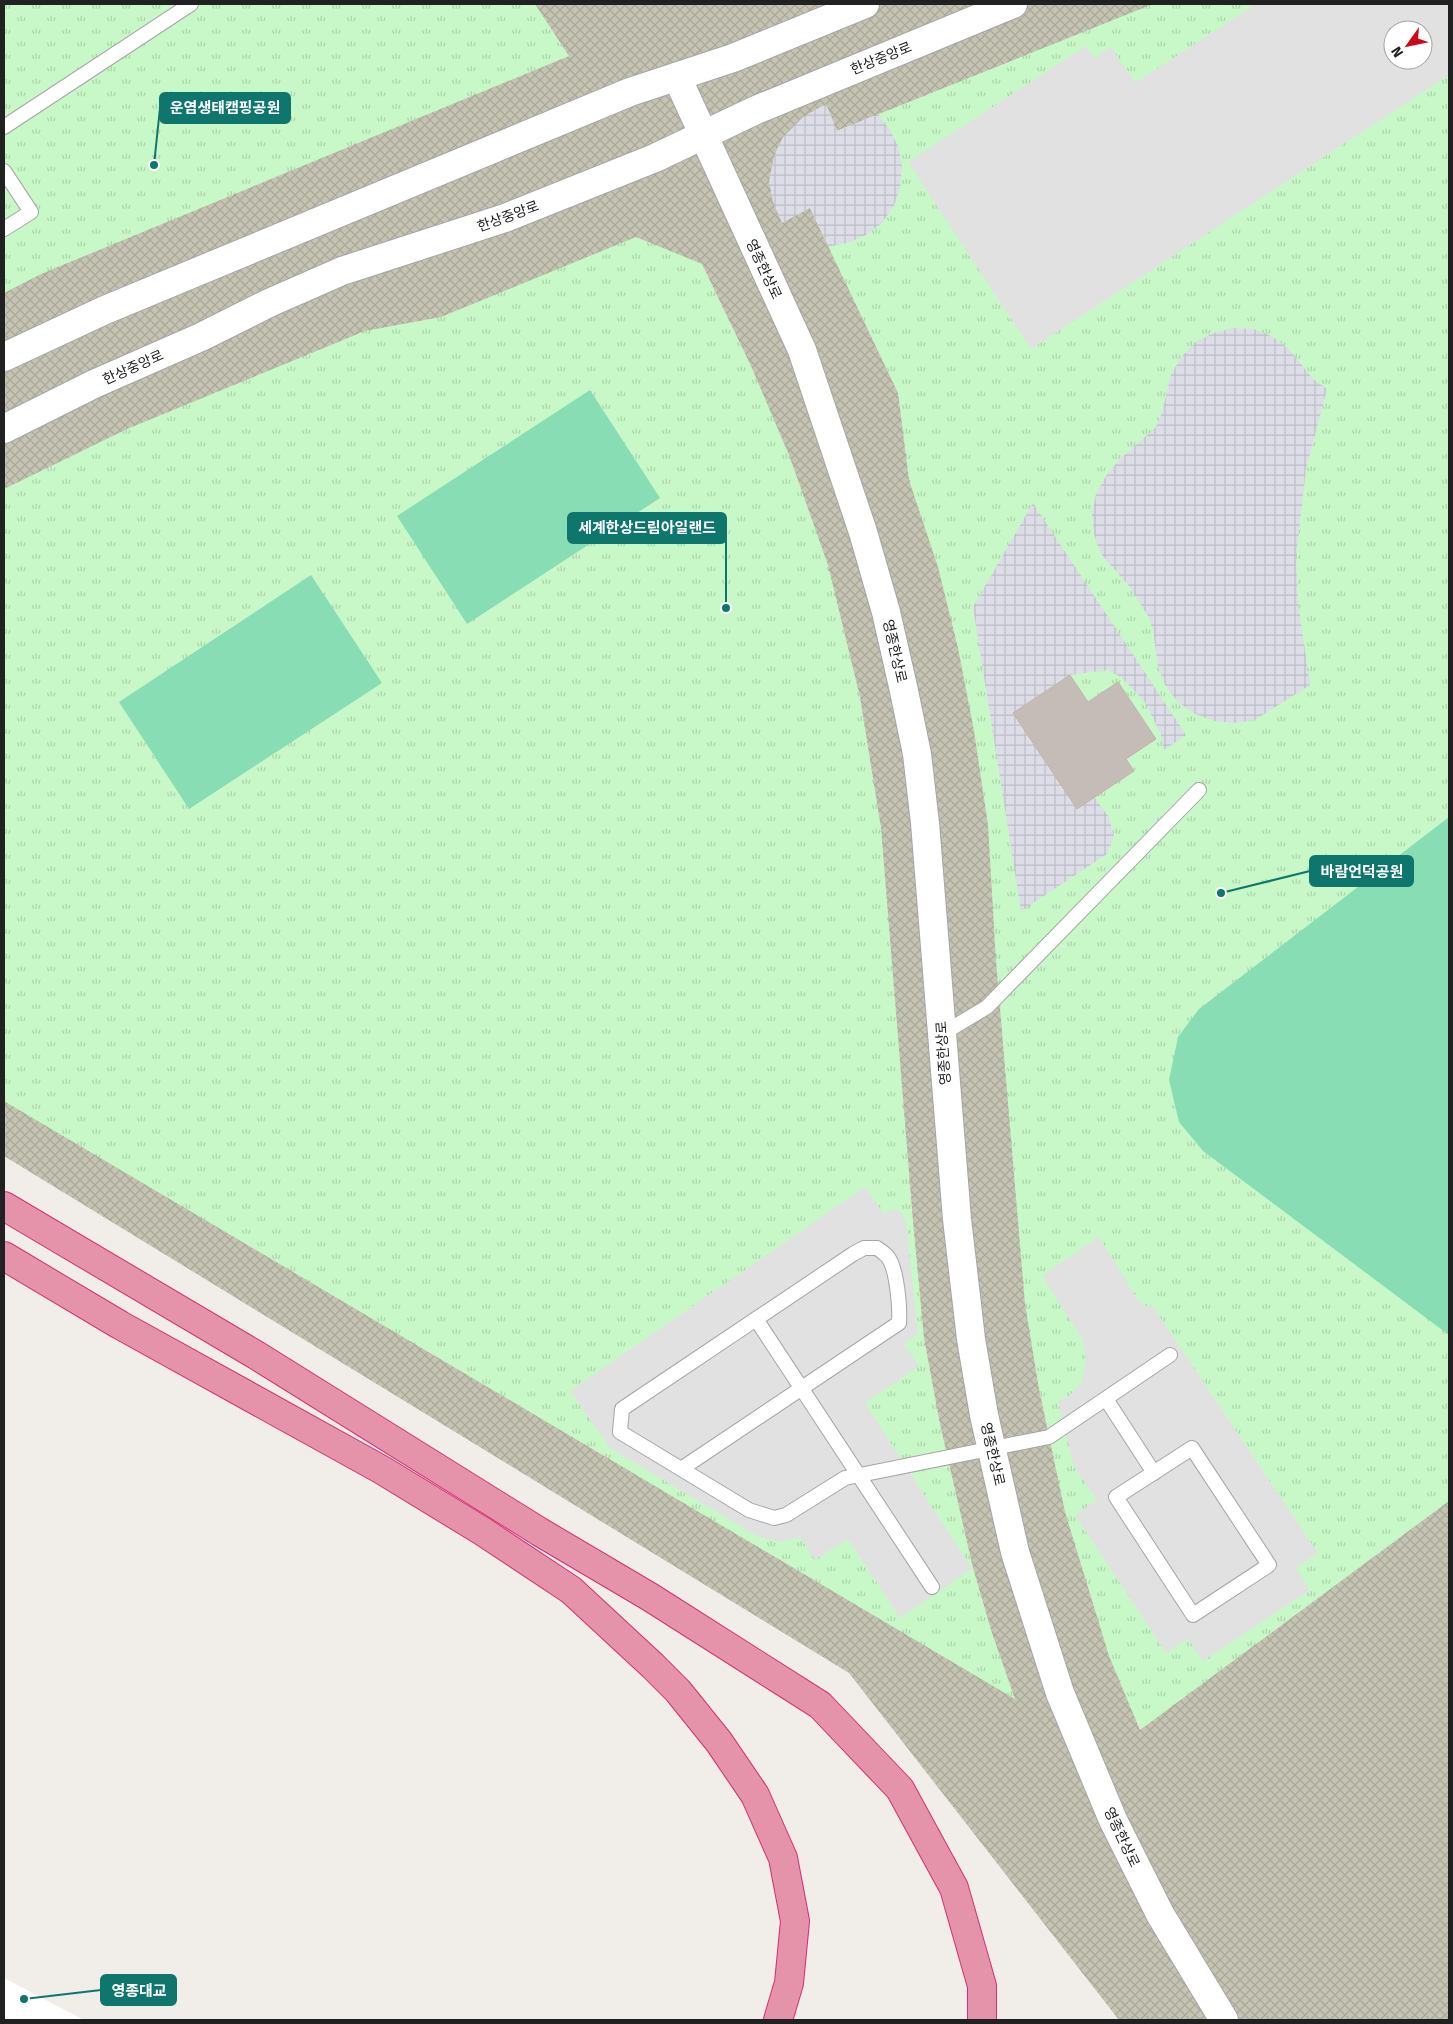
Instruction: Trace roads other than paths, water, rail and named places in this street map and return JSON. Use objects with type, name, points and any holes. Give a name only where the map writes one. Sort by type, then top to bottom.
[{"type":"highway","points":[[4,1206],[256,1355],[820,1705],[900,1789],[954,1888],[982,1986],[982,2020]]},
{"type":"highway","points":[[4,1256],[120,1325],[382,1470],[482,1531],[570,1590],[653,1666],[678,1691],[719,1742],[755,1795],[784,1858],[795,1921],[789,1983],[778,2020]]},
{"type":"street","points":[[4,357],[114,306],[630,92],[733,58],[865,4]]},
{"type":"street","name":"한상중앙로","points":[[4,429],[94,384],[201,337],[269,303],[342,271],[505,218],[655,158],[756,110],[1013,4]]},
{"type":"street","name":"영종한상로","points":[[677,78],[802,350],[863,532],[886,612],[917,754],[936,948],[957,1219],[970,1330],[992,1448],[1015,1552],[1060,1693],[1113,1820],[1160,1914],[1224,2020]]},
{"type":"lane","points":[[4,127],[191,4]]},
{"type":"lane","points":[[4,171],[31,212],[4,229]]},
{"type":"lane","points":[[942,1034],[986,1007],[1198,790]]},
{"type":"lane","points":[[681,1470],[899,1323],[892,1267],[887,1256],[877,1248],[864,1248],[622,1409],[620,1432],[681,1470],[749,1510],[774,1518],[786,1515],[832,1484],[858,1474],[1049,1437],[1170,1355]]},
{"type":"lane","points":[[756,1319],[932,1587]]},
{"type":"lane","points":[[1106,1399],[1154,1473]]},
{"type":"lane","points":[[1192,1448],[1269,1565],[1192,1615],[1116,1498],[1154,1473],[1192,1448]]},
{"type":"place","name":"운염생태캠핑공원","points":[[154,165]]},
{"type":"place","name":"세계한상드림아일랜드","points":[[726,608]]},
{"type":"place","name":"바람언덕공원","points":[[1221,893]]},
{"type":"place","name":"영종대교","points":[[24,1999]]}]
